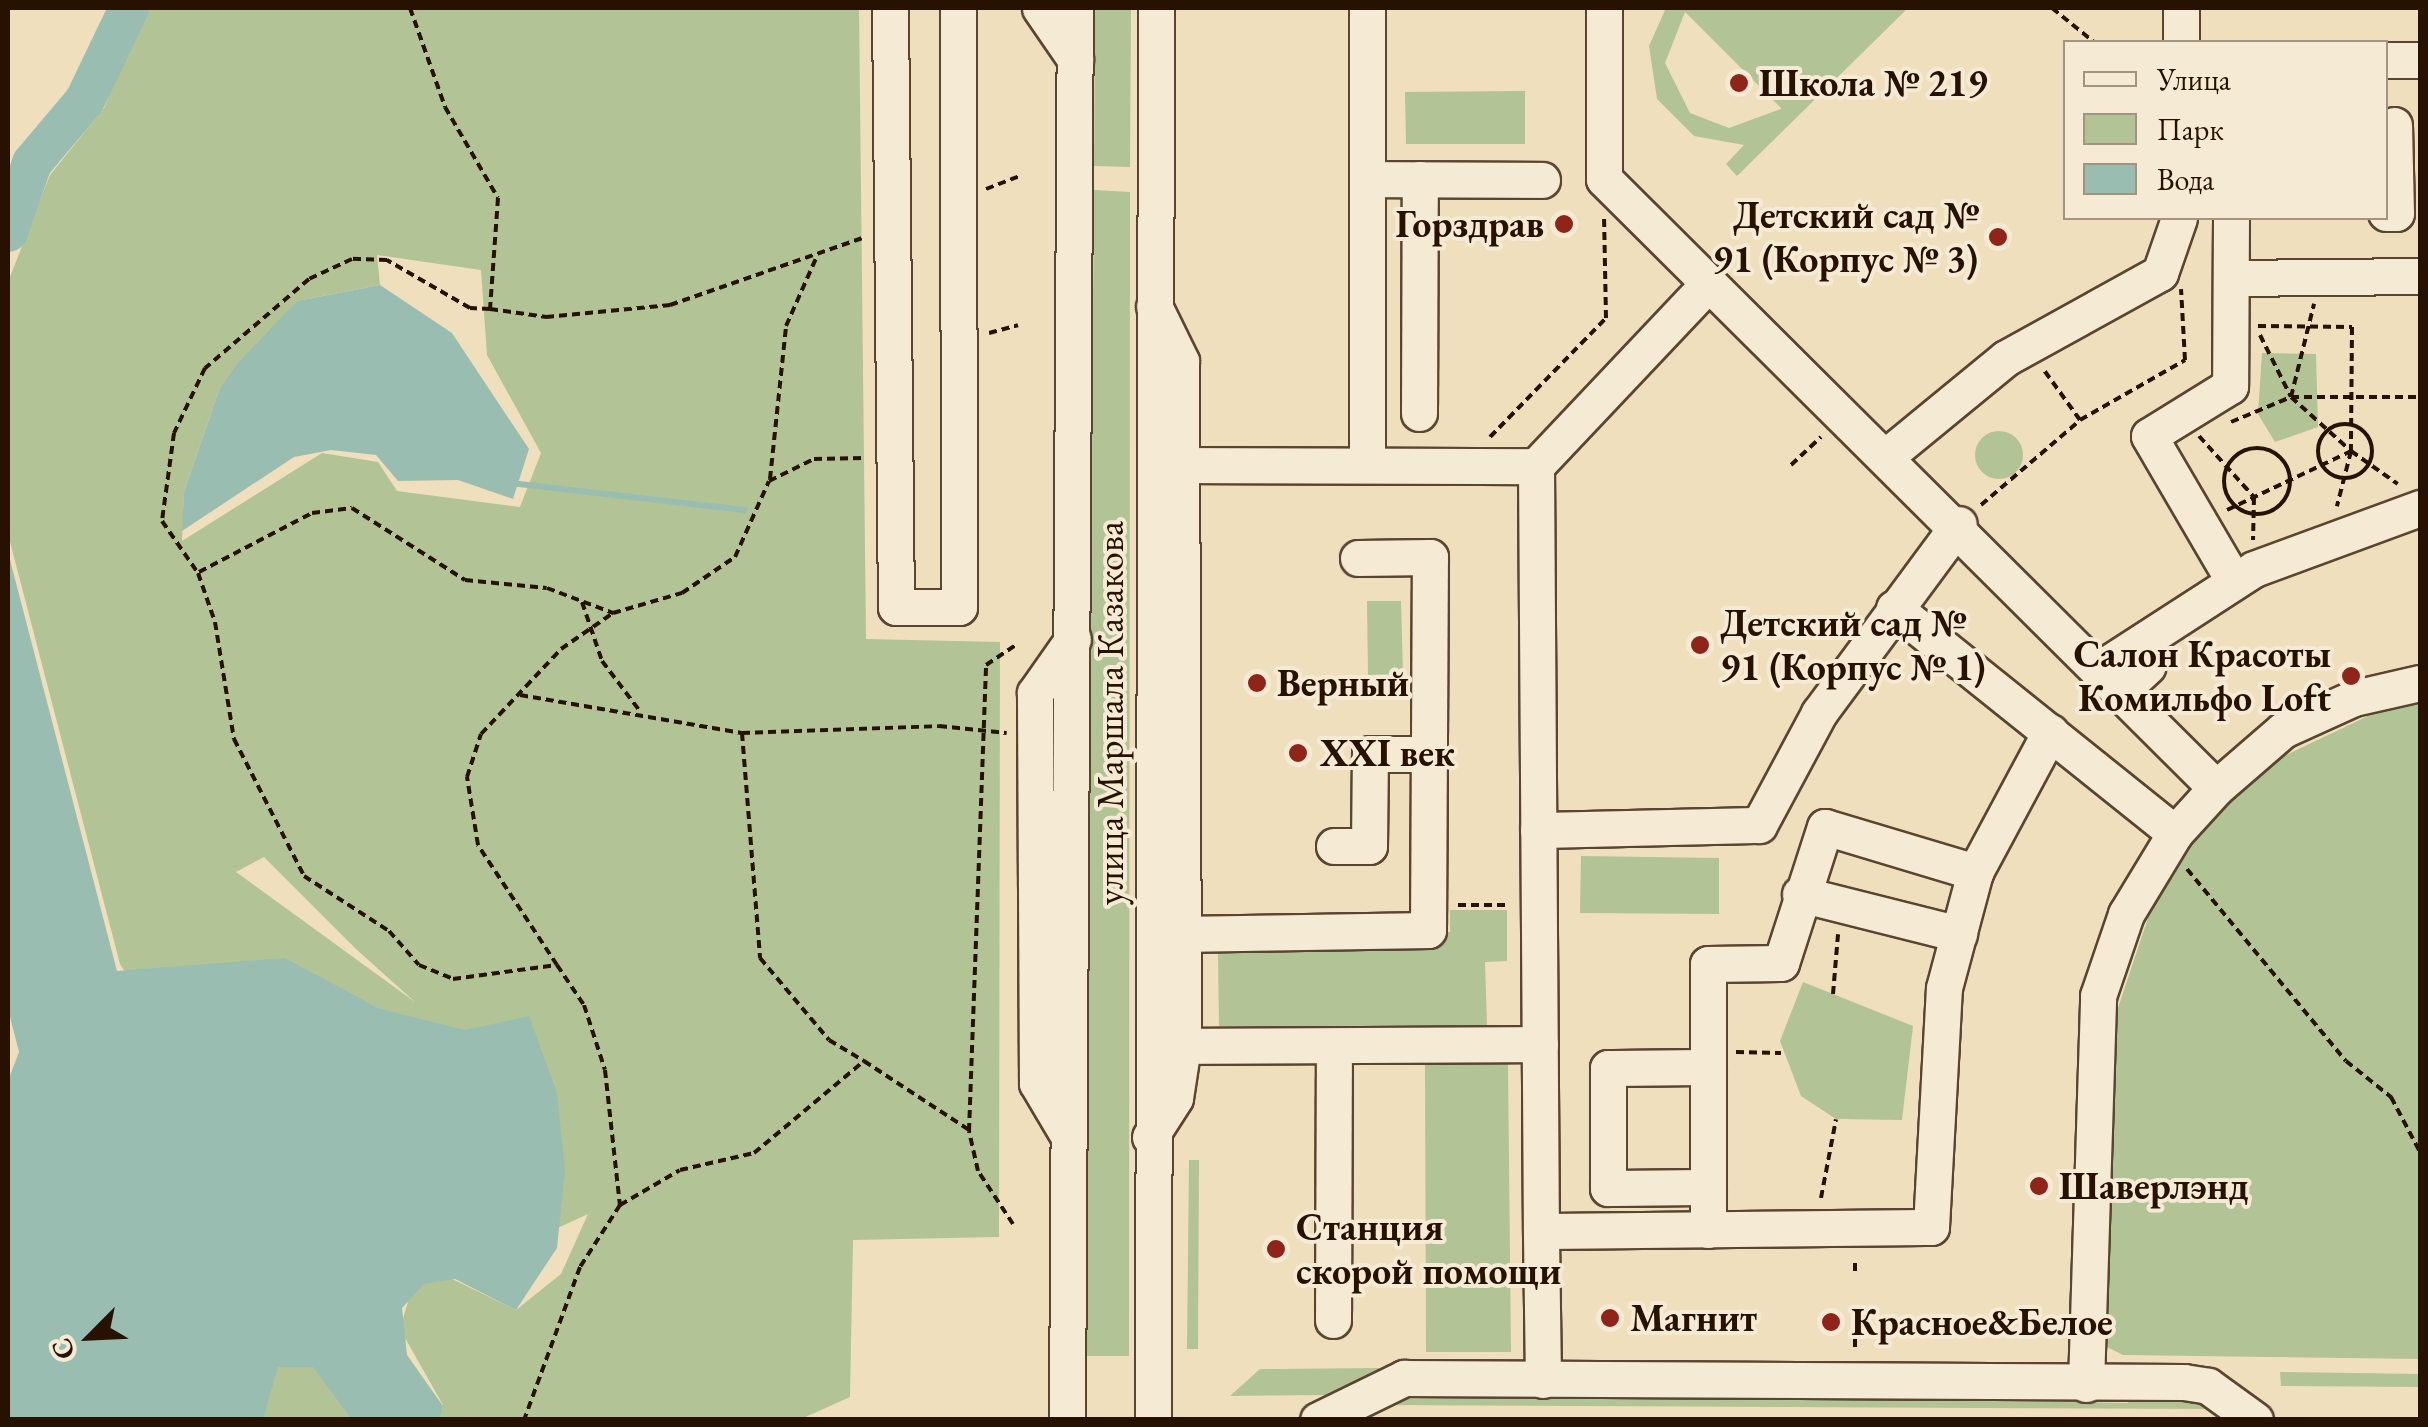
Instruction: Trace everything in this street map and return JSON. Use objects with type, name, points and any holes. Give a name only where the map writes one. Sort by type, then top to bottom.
[{"type":"street","points":[[890,8],[896,607],[959,606],[958,8]]},
{"type":"street","points":[[1040,8],[1075,59]]},
{"type":"street","name":"улица Маршала Казакова","points":[[1067,1420],[1070,1138],[1036,1084],[1035,693],[1073,639],[1075,8]]},
{"type":"street","name":"улица Маршала Казакова","points":[[1153,1420],[1150,1138],[1156,8]]},
{"type":"street","points":[[1367,8],[1367,464]]},
{"type":"street","points":[[1604,8],[1604,178],[1706,286],[1889,454],[2216,788]]},
{"type":"street","points":[[2181,8],[2181,40]]},
{"type":"street","points":[[2388,60],[2420,60]]},
{"type":"street","points":[[2394,126],[2401,212]]},
{"type":"street","points":[[1367,179],[1542,180]]},
{"type":"street","points":[[1420,179],[1420,412]]},
{"type":"street","points":[[1889,454],[2027,346],[2170,262],[2179,220]]},
{"type":"street","points":[[2232,220],[2230,386],[2149,436],[2200,524],[2243,575]]},
{"type":"street","points":[[2231,278],[2420,276]]},
{"type":"street","points":[[1543,1380],[1552,1246],[1540,1044],[1536,466],[1706,286]]},
{"type":"street","points":[[1150,1138],[1175,1098],[1182,1046],[1184,465],[1180,345],[1154,306]]},
{"type":"street","points":[[1184,465],[1536,466]]},
{"type":"street","points":[[2112,679],[2243,575],[2414,500]]},
{"type":"street","points":[[1538,830],[1759,825],[1819,713],[1958,524]]},
{"type":"street","points":[[1180,934],[1428,930],[1430,557],[1358,558]]},
{"type":"street","points":[[1894,608],[2056,752],[2173,837]]},
{"type":"street","points":[[2112,679],[2148,666]]},
{"type":"street","points":[[2086,1384],[2098,996],[2126,914],[2173,837],[2216,788],[2283,730],[2354,698],[2420,682]]},
{"type":"street","points":[[1552,1246],[1708,1230],[1931,1228],[1944,988],[1958,934],[1975,872],[2056,752]]},
{"type":"street","points":[[1334,846],[1368,846],[1370,754],[1429,754]]},
{"type":"street","points":[[1708,1230],[1708,964],[1781,962],[1800,894],[1826,827],[1975,872]]},
{"type":"street","points":[[1800,894],[1958,934]]},
{"type":"street","points":[[1182,1046],[1540,1044]]},
{"type":"street","points":[[1332,1320],[1334,1046]]},
{"type":"street","points":[[1708,1059],[1608,1068],[1608,1188],[1708,1187]]},
{"type":"street","points":[[1318,1420],[1404,1378],[2208,1386],[2255,1420]]},
{"type":"path","points":[[410,8],[445,107],[498,198],[490,309]]},
{"type":"path","points":[[2052,8],[2092,40]]},
{"type":"path","points":[[1462,466],[1606,318],[1604,178]]},
{"type":"path","points":[[557,965],[453,978],[419,965],[389,931],[304,876],[234,740],[198,573],[162,521],[162,479],[205,368],[309,279],[352,259],[386,260],[470,308],[546,316],[670,305],[817,256],[786,326],[769,481],[735,557],[682,594],[614,613],[591,629],[480,734],[467,777],[478,845],[584,1005],[605,1070],[620,1206]]},
{"type":"path","points":[[1958,524],[2080,420],[2184,360],[2188,314],[2170,262]]},
{"type":"path","points":[[2291,396],[2306,326],[2322,277]]},
{"type":"path","points":[[979,336],[1018,325]]},
{"type":"path","points":[[2231,326],[2352,327],[2351,450],[2339,478],[2335,536]]},
{"type":"path","points":[[2027,346],[2080,420]]},
{"type":"path","points":[[2291,396],[2420,397]]},
{"type":"path","points":[[2291,396],[2326,432],[2414,500]]},
{"type":"path","points":[[2326,432],[2352,425]]},
{"type":"path","points":[[2352,425],[2372,443],[2368,463]]},
{"type":"path","points":[[769,481],[814,459],[864,458],[894,432]]},
{"type":"path","points":[[1791,465],[1827,432]]},
{"type":"path","points":[[2196,432],[2254,496],[2243,575]]},
{"type":"path","points":[[2323,465],[2326,432]]},
{"type":"path","points":[[2228,467],[2258,448],[2282,459],[2290,478],[2276,508],[2253,514],[2236,506]]},
{"type":"path","points":[[2200,524],[2351,450]]},
{"type":"path","points":[[2339,478],[2368,463]]},
{"type":"path","points":[[2323,465],[2339,478]]},
{"type":"path","points":[[2228,467],[2236,506]]},
{"type":"path","points":[[198,573],[280,527],[352,508],[465,580],[582,602],[614,613]]},
{"type":"path","points":[[582,602],[591,629],[640,710]]},
{"type":"path","points":[[1012,1224],[978,1172],[969,1130],[986,665],[1017,644]]},
{"type":"path","points":[[520,695],[640,710],[742,733],[939,726],[986,734],[1016,732]]},
{"type":"path","points":[[742,733],[760,958],[829,1040],[969,1130]]},
{"type":"path","points":[[2173,837],[2305,1015],[2391,1097],[2420,1152]]},
{"type":"path","points":[[1428,905],[1538,904]]},
{"type":"path","points":[[1833,994],[1839,926]]},
{"type":"path","points":[[1708,1059],[1782,1053]]},
{"type":"path","points":[[524,1420],[580,1267],[620,1206],[680,1170],[754,1152],[864,1061]]},
{"type":"path","points":[[1815,1229],[1836,1119]]},
{"type":"path","points":[[1854,1326],[1854,1358]]},
{"type":"green space","points":[[145,8],[859,8],[866,639],[1000,642],[999,1237],[853,1240],[850,1397],[801,1419],[441,1419],[443,1405],[400,1329],[409,1298],[281,1367],[314,1367],[351,1419],[8,1420],[147,1008],[120,964],[8,534],[8,282],[50,175],[104,108]],"holes":[[[377,255],[481,270],[487,355],[541,453],[520,507],[397,491],[378,462],[322,453],[182,541],[184,492],[219,390],[297,301],[380,285]],[[264,857],[415,1002],[236,872]],[[588,1214],[561,1274],[516,1310],[450,1278]]]},
{"type":"green space","points":[[1095,8],[1131,8],[1130,167],[1094,166]]},
{"type":"green space","points":[[1666,8],[1908,8],[1737,176],[1726,164],[1744,145],[1694,136],[1657,99],[1649,46]],"holes":[[[1685,12],[1781,109],[1729,128],[1690,113],[1665,63]]]},
{"type":"green space","points":[[1525,91],[1525,144],[1406,144],[1405,92]]},
{"type":"green space","points":[[1094,190],[1130,192],[1129,1356],[1084,1356]]},
{"type":"green space","points":[[2262,353],[2316,354],[2318,427],[2275,442],[2258,414]]},
{"type":"green space","points":[[1999,431],[2016,438],[2023,455],[2016,472],[1999,479],[1982,472],[1975,455],[1982,438]]},
{"type":"green space","points":[[1367,601],[1401,601],[1403,674],[1368,675]]},
{"type":"green space","points":[[2420,705],[2420,1359],[2123,1355],[2107,1347],[2113,1023],[2149,915],[2209,817],[2265,765],[2389,706]]},
{"type":"green space","points":[[1581,856],[1719,858],[1719,914],[1580,913]]},
{"type":"green space","points":[[1450,910],[1507,910],[1507,961],[1485,962],[1487,1026],[1219,1026],[1218,953],[1434,948],[1436,932],[1450,932]]},
{"type":"green space","points":[[1803,982],[1913,1026],[1902,1120],[1836,1119],[1801,1096],[1780,1041]]},
{"type":"green space","points":[[1493,1055],[1508,1064],[1511,1352],[1426,1352],[1425,1058]]},
{"type":"green space","points":[[1189,1160],[1199,1160],[1198,1349],[1187,1349]]},
{"type":"green space","points":[[1381,1368],[1330,1395],[1230,1396],[1260,1369]]},
{"type":"green space","points":[[2280,1372],[2420,1374],[2420,1387],[2281,1386]]},
{"type":"green space","points":[[1439,1393],[2128,1403],[2129,1395],[2189,1396],[2214,1409],[1373,1405]]},
{"type":"water","points":[[380,285],[452,333],[529,449],[513,499],[458,480],[398,481],[376,455],[331,450],[294,457],[182,531],[184,492],[219,390],[237,364],[297,301]]},
{"type":"water","points":[[8,552],[117,971],[285,958],[378,1008],[465,1030],[529,1016],[557,1093],[565,1171],[557,1248],[516,1310],[455,1279],[424,1284],[402,1308],[407,1355],[443,1406],[441,1419],[351,1419],[313,1367],[278,1367],[263,1419],[8,1419],[8,1081],[19,1052],[8,1009]]},
{"type":"waterway","points":[[8,232],[32,163],[85,100],[129,8]]},
{"type":"waterway","points":[[519,484],[745,510]]},
{"type":"place","name":"Школа № 219","points":[[1739,83]]},
{"type":"place","name":"Горздрав","points":[[1564,224]]},
{"type":"place","name":"Детский сад № 91 (Корпус № 3)","points":[[1998,237]]},
{"type":"place","name":"Детский сад № 91 (Корпус № 1)","points":[[1700,645]]},
{"type":"place","name":"Салон Красоты Комильфо Loft","points":[[2351,676]]},
{"type":"place","name":"Верный","points":[[1257,683]]},
{"type":"place","name":"XXI век","points":[[1298,753]]},
{"type":"place","name":"Шаверлэнд","points":[[2039,1186]]},
{"type":"place","name":"Станция скорой помощи","points":[[1276,1249]]},
{"type":"place","name":"Магнит","points":[[1610,1318]]},
{"type":"place","name":"Красное&Белое","points":[[1831,1322]]}]
